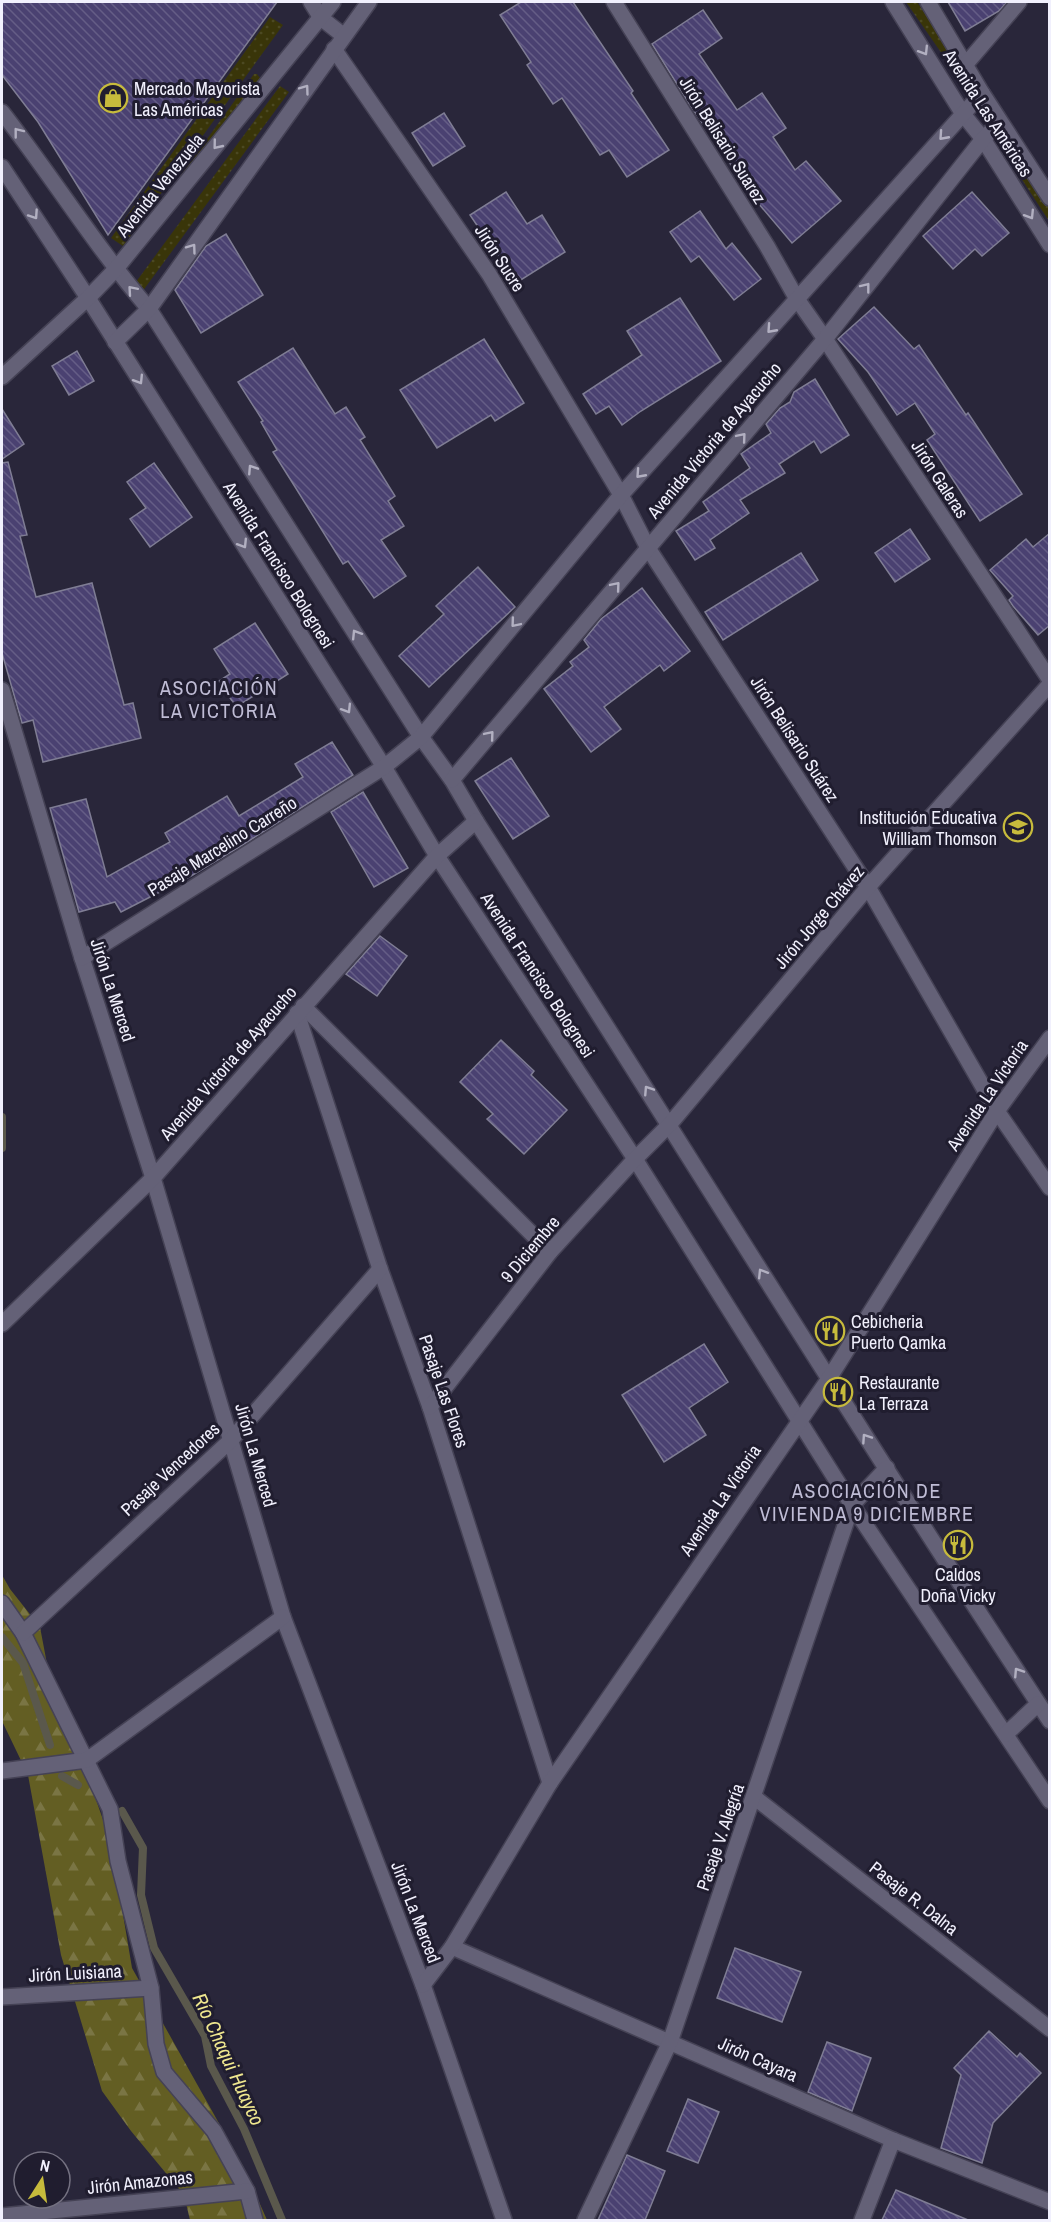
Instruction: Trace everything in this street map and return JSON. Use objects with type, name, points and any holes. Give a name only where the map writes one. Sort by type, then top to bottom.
[{"type":"street","points":[[311,2],[321,18],[344,36]]},
{"type":"street","name":"Avenida Venezuela","points":[[2,377],[115,270],[333,2]]},
{"type":"street","points":[[115,342],[148,309],[369,2]]},
{"type":"street","name":"Jirón Belisario Suarez","points":[[614,2],[767,246],[797,299]]},
{"type":"street","name":"Avenida Las Américas","points":[[894,2],[963,114],[983,139],[1050,245]]},
{"type":"street","name":"Avenida Las Américas","points":[[928,2],[1000,122],[1050,198]]},
{"type":"street","points":[[966,64],[1019,2]]},
{"type":"street","name":"Jirón Sucre","points":[[334,49],[489,274],[621,495]]},
{"type":"street","name":"Avenida Victoria de Ayacucho","points":[[384,767],[421,737],[621,495],[982,93]]},
{"type":"street","name":"Avenida Francisco Bolognesi","points":[[2,112],[40,161],[115,270],[148,309],[421,737],[452,780],[670,1124],[828,1380],[1050,1721]]},
{"type":"street","name":"Avenida Victoria de Ayacucho","points":[[452,780],[825,339],[983,139],[1000,122]]},
{"type":"street","name":"Avenida Francisco Bolognesi","points":[[2,167],[88,298],[384,767],[437,856],[635,1159],[852,1505],[1050,1801]]},
{"type":"street","name":"Jirón Galeras","points":[[797,299],[1050,682]]},
{"type":"street","name":"Jirón Belisario Suárez","points":[[621,495],[648,548],[868,887],[998,1111],[1050,1188]]},
{"type":"street","name":"Jirón Jorge Chávez","points":[[670,1124],[868,887],[1050,682]]},
{"type":"street","name":"Jirón La Merced","points":[[2,690],[82,958],[153,1178],[283,1617],[423,1985],[504,2220]]},
{"type":"street","name":"Pasaje Marcelino Carreño","points":[[82,958],[384,767]]},
{"type":"street","name":"Avenida Victoria de Ayacucho","points":[[2,1324],[153,1178],[437,856],[476,821]]},
{"type":"street","points":[[300,1009],[550,1252]]},
{"type":"street","name":"Pasaje Las Flores","points":[[300,1009],[380,1269],[430,1407],[550,1783]]},
{"type":"street","name":"Avenida La Victoria","points":[[423,1985],[452,1947],[550,1783],[828,1380],[998,1111],[1050,1038]]},
{"type":"street","name":"9 Diciembre","points":[[430,1407],[550,1252],[670,1124]]},
{"type":"street","name":"Pasaje Vencedores","points":[[23,1633],[231,1440],[380,1269]]},
{"type":"street","name":"Pasaje V. Alegría","points":[[585,2220],[670,2042],[852,1505],[887,1468]]},
{"type":"street","points":[[2,1603],[23,1633],[110,1809],[118,1861],[151,1988],[156,2044],[164,2072],[214,2131],[247,2191],[255,2220]]},
{"type":"street","points":[[2,1771],[87,1760],[283,1617]]},
{"type":"street","points":[[1006,1734],[1038,1704]]},
{"type":"street","name":"Pasaje R. Dalna","points":[[754,1797],[1050,2029]]},
{"type":"street","name":"Jirón Cayara","points":[[452,1947],[893,2140],[1049,2200]]},
{"type":"street","name":"Jirón Luisiana","points":[[2,1996],[151,1988]]},
{"type":"street","points":[[862,2220],[893,2140]]},
{"type":"street","name":"Jirón Amazonas","points":[[2,2216],[247,2191]]},
{"type":"green space","points":[[2,1575],[10,1589],[40,1627],[47,1664],[111,1843],[132,1968],[244,2168],[267,2220],[190,2220],[184,2195],[131,2131],[102,2091],[61,1955],[28,1775],[2,1721]]},
{"type":"shaded area","points":[[906,2],[917,2],[954,57],[952,60],[947,61]]},
{"type":"shaded area","points":[[270,17],[283,25],[123,246],[111,238]]},
{"type":"shaded area","points":[[254,74],[260,78],[154,227],[147,222]]},
{"type":"shaded area","points":[[280,86],[289,92],[142,292],[133,286]]},
{"type":"shaded area","points":[[1026,173],[1049,205],[1049,221],[1021,178]]},
{"type":"building","name":"Mercado Mayorista Las Américas","points":[[2,2],[277,2],[108,235],[38,122],[2,75]]},
{"type":"building","points":[[521,2],[573,2],[633,91],[631,93],[669,150],[627,177],[609,150],[600,155],[562,98],[553,104],[527,65],[531,62],[500,15]]},
{"type":"building","points":[[948,2],[1007,2],[999,11],[965,31]]},
{"type":"building","points":[[703,10],[722,38],[699,54],[737,110],[762,93],[786,128],[773,137],[795,170],[806,161],[841,201],[792,243],[753,197],[690,105],[652,44]]},
{"type":"building","points":[[444,113],[465,146],[433,166],[412,133]]},
{"type":"building","points":[[506,192],[527,224],[542,215],[565,252],[516,283],[470,215]]},
{"type":"building","points":[[972,192],[1009,233],[982,256],[975,249],[953,269],[923,236]]},
{"type":"building","points":[[700,211],[726,249],[732,243],[761,279],[734,300],[699,256],[691,262],[670,232]]},
{"type":"building","points":[[226,234],[263,295],[201,333],[175,290],[206,246]]},
{"type":"building","points":[[680,298],[721,361],[622,425],[609,406],[596,414],[583,394],[642,355],[627,331]]},
{"type":"building","points":[[874,307],[914,349],[919,345],[1022,494],[980,521],[927,440],[935,434],[915,403],[897,415],[868,372],[838,339]]},
{"type":"building","points":[[484,339],[524,403],[495,421],[491,415],[437,448],[400,390]]},
{"type":"building","points":[[293,348],[335,414],[346,407],[365,437],[360,440],[395,496],[388,501],[404,526],[381,540],[406,576],[374,598],[348,561],[343,564],[273,452],[277,450],[261,422],[263,421],[238,382]]},
{"type":"building","points":[[77,351],[94,381],[69,395],[52,366]]},
{"type":"building","points":[[815,379],[849,435],[821,453],[814,441],[779,464],[785,473],[740,500],[749,513],[710,540],[715,548],[695,560],[676,531],[709,511],[703,502],[750,468],[741,454],[771,433],[766,424],[780,408],[790,402],[794,392]]},
{"type":"building","points":[[2,409],[24,444],[2,459]]},
{"type":"building","points":[[8,462],[27,535],[20,536],[36,597],[92,583],[124,705],[133,703],[141,738],[43,762],[33,720],[22,723],[2,653],[2,463]]},
{"type":"building","points":[[154,463],[192,517],[150,547],[130,519],[146,508],[127,482]]},
{"type":"building","points":[[910,529],[930,559],[895,582],[875,553]]},
{"type":"building","points":[[1050,533],[1050,625],[1038,635],[1009,600],[1013,596],[990,570],[1026,539],[1033,547]]},
{"type":"building","points":[[801,553],[818,580],[723,640],[705,612]]},
{"type":"building","points":[[478,567],[515,607],[429,687],[399,656],[444,614],[436,606]]},
{"type":"building","points":[[642,588],[690,651],[664,671],[660,665],[604,707],[621,729],[591,752],[544,689],[573,666],[570,662],[589,647],[584,640],[601,619]]},
{"type":"building","points":[[255,623],[288,674],[236,707],[219,681],[230,674],[214,649]]},
{"type":"building","points":[[332,742],[353,775],[191,876],[121,912],[115,902],[79,912],[50,808],[86,799],[107,877],[170,842],[165,833],[227,796],[239,816],[303,777],[295,764]]},
{"type":"building","points":[[511,758],[549,816],[513,839],[475,781]]},
{"type":"building","points":[[363,792],[408,868],[374,887],[331,812]]},
{"type":"building","points":[[380,936],[407,956],[377,996],[346,974]]},
{"type":"building","points":[[501,1040],[534,1071],[531,1075],[567,1110],[524,1154],[487,1119],[493,1114],[460,1082]]},
{"type":"building","points":[[704,1344],[728,1382],[689,1408],[706,1435],[664,1462],[622,1395]]},
{"type":"building","points":[[735,1948],[801,1972],[782,2022],[717,1998]]},
{"type":"building","points":[[989,2031],[1017,2057],[1020,2053],[1041,2073],[993,2123],[982,2163],[941,2148],[961,2075],[954,2068]]},
{"type":"building","points":[[827,2042],[871,2058],[852,2111],[808,2092]]},
{"type":"building","points":[[688,2099],[719,2112],[698,2163],[667,2151]]},
{"type":"building","points":[[627,2155],[665,2171],[645,2220],[598,2220]]},
{"type":"building","points":[[896,2190],[968,2220],[882,2220]]},
{"type":"waterway","name":"Río Chaqui Huayco","points":[[2,1117],[2,1148]]},
{"type":"waterway","name":"Río Chaqui Huayco","points":[[2,1637],[23,1663],[50,1745]]},
{"type":"waterway","name":"Río Chaqui Huayco","points":[[62,1776],[78,1785]]},
{"type":"waterway","name":"Río Chaqui Huayco","points":[[122,1811],[143,1848],[141,1895],[154,1948],[205,2036],[211,2066],[244,2129],[282,2220]]},
{"type":"place","name":"Mercado Mayorista Las Américas","points":[[113,98]]},
{"type":"place","name":"Institución Educativa William Thomson","points":[[1018,827]]},
{"type":"place","name":"Cebicheria Puerto Qamka","points":[[830,1331]]},
{"type":"place","name":"Restaurante La Terraza","points":[[838,1392]]},
{"type":"place","name":"Caldos Doña Vicky","points":[[958,1545]]},
{"type":"district","name":"ASOCIACIÓN LA VICTORIA","points":[[219,698]]},
{"type":"district","name":"ASOCIACIÓN DE VIVIENDA 9 DICIEMBRE","points":[[867,1502]]}]
